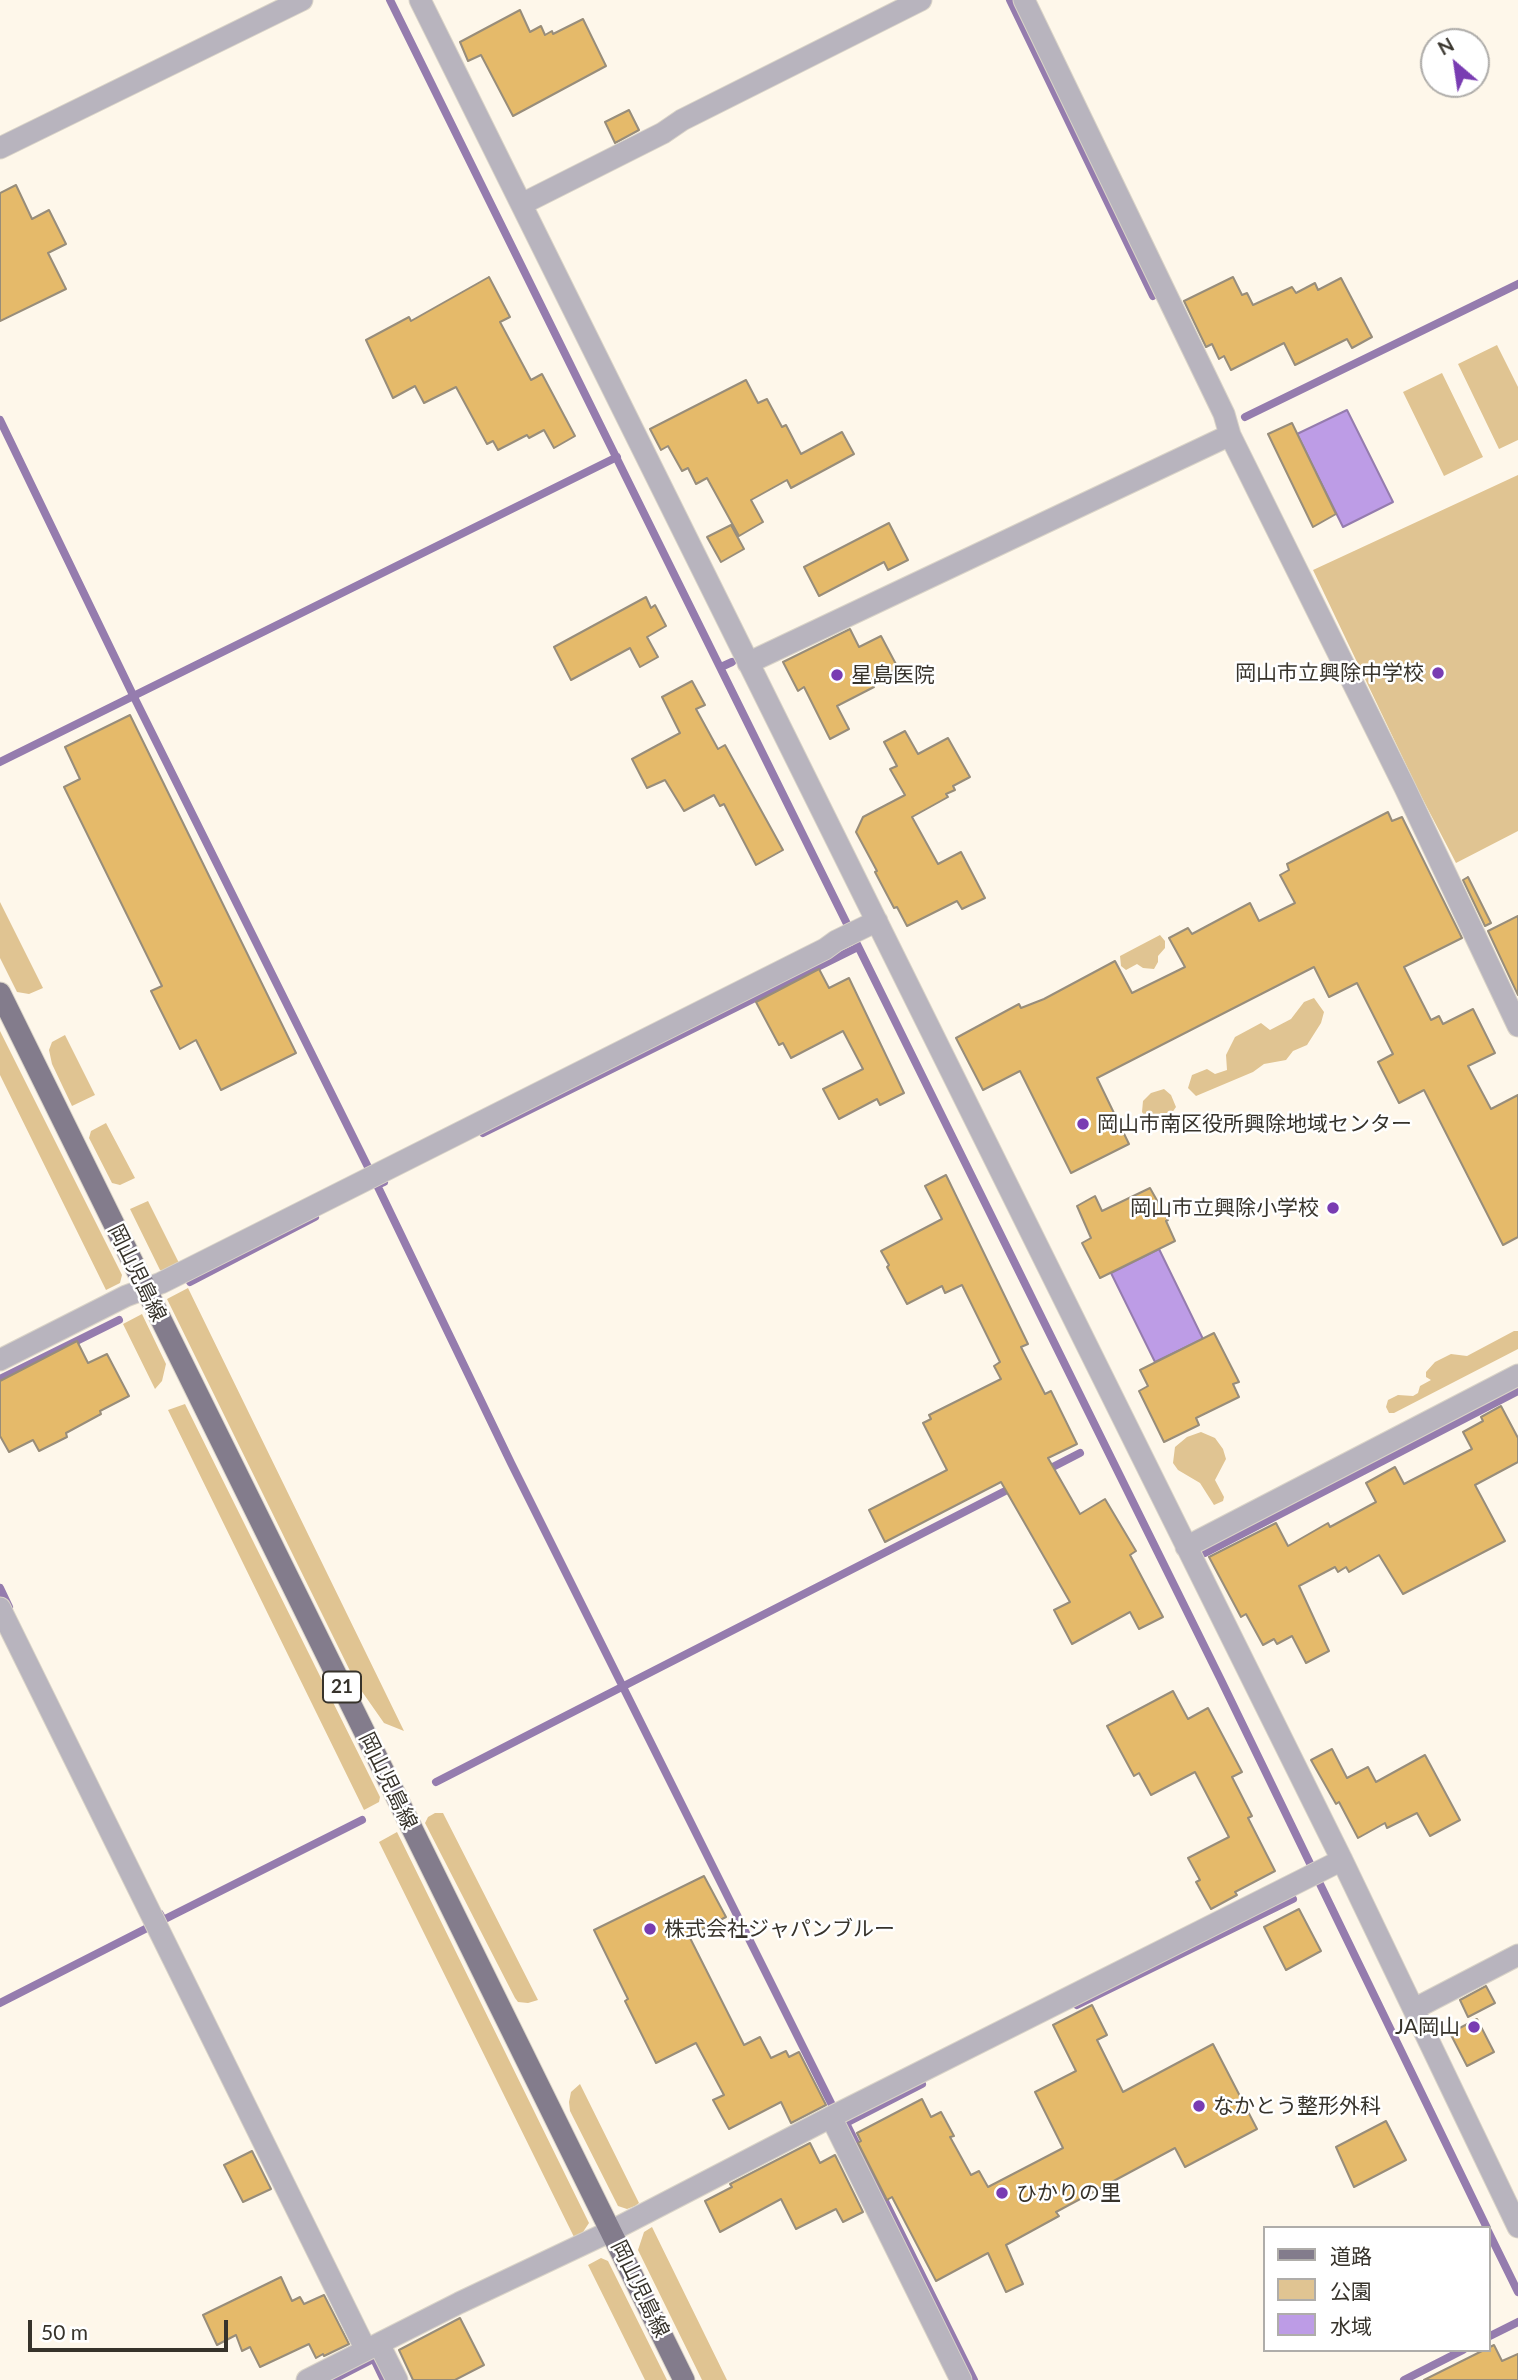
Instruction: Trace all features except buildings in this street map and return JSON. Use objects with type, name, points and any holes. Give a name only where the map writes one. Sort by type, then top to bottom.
[{"type":"main road","name":"岡山児島線","points":[[0,993],[684,2380]]},
{"type":"street","points":[[0,148],[302,0]]},
{"type":"street","points":[[420,0],[748,663],[870,924],[1342,1860],[1518,2227]]},
{"type":"street","points":[[522,204],[921,0]]},
{"type":"street","points":[[1024,0],[1224,414],[1230,435],[1399,775],[1518,1026]]},
{"type":"street","points":[[748,663],[1230,435]]},
{"type":"street","points":[[0,1360],[144,1287],[173,1277],[825,950],[870,924]]},
{"type":"street","points":[[1186,1547],[1518,1375]]},
{"type":"street","points":[[0,1608],[156,1924],[373,2347],[397,2380]]},
{"type":"street","points":[[307,2380],[459,2303],[611,2231],[1342,1860]]},
{"type":"street","points":[[1414,2009],[1518,1955]]},
{"type":"street","points":[[831,2117],[961,2380]]},
{"type":"green space","points":[[1497,345],[1518,387],[1518,440],[1499,449],[1458,364]]},
{"type":"green space","points":[[1442,373],[1483,457],[1444,476],[1403,392]]},
{"type":"green space","points":[[1518,475],[1518,831],[1456,863],[1313,570]]},
{"type":"green space","points":[[0,902],[43,988],[29,994],[17,992],[0,958]]},
{"type":"green space","points":[[1160,935],[1165,941],[1165,948],[1158,956],[1154,969],[1143,968],[1137,964],[1126,970],[1121,966],[1120,956]]},
{"type":"green space","points":[[1314,998],[1324,1012],[1321,1023],[1307,1045],[1293,1051],[1286,1060],[1264,1064],[1253,1072],[1196,1096],[1188,1088],[1192,1075],[1207,1069],[1215,1074],[1227,1070],[1226,1055],[1235,1037],[1261,1023],[1270,1030],[1291,1019],[1304,1002]]},
{"type":"green space","points":[[0,1031],[122,1275],[120,1283],[106,1290],[0,1075]]},
{"type":"green space","points":[[65,1035],[95,1095],[72,1106],[52,1064],[49,1050],[52,1042]]},
{"type":"green space","points":[[1164,1089],[1171,1095],[1176,1107],[1169,1117],[1157,1123],[1148,1121],[1142,1112],[1143,1101],[1151,1093]]},
{"type":"green space","points":[[106,1123],[135,1178],[120,1185],[112,1183],[89,1138],[91,1131]]},
{"type":"green space","points":[[148,1201],[179,1263],[164,1271],[160,1270],[130,1209]]},
{"type":"green space","points":[[188,1288],[404,1731],[384,1723],[356,1683],[167,1299]]},
{"type":"green space","points":[[142,1314],[166,1364],[162,1381],[155,1389],[123,1324]]},
{"type":"green space","points":[[1518,1331],[1518,1349],[1394,1413],[1389,1413],[1386,1407],[1388,1400],[1398,1395],[1413,1396],[1418,1393],[1420,1386],[1431,1380],[1426,1377],[1426,1372],[1435,1362],[1451,1354],[1467,1356]]},
{"type":"green space","points":[[185,1404],[380,1797],[379,1802],[364,1810],[168,1410]]},
{"type":"green space","points":[[1201,1432],[1215,1438],[1226,1459],[1215,1480],[1224,1497],[1223,1501],[1214,1505],[1200,1483],[1178,1470],[1173,1463],[1175,1447],[1187,1437]]},
{"type":"green space","points":[[443,1813],[538,2000],[528,2003],[518,2002],[515,1998],[425,1823],[428,1817]]},
{"type":"green space","points":[[397,1832],[589,2223],[575,2239],[379,1842]]},
{"type":"green space","points":[[580,2084],[639,2203],[635,2206],[627,2209],[618,2206],[570,2111],[571,2092]]},
{"type":"green space","points":[[652,2227],[727,2380],[702,2380],[638,2250],[644,2232]]},
{"type":"green space","points":[[601,2258],[608,2261],[667,2380],[645,2380],[588,2265]]},
{"type":"water","points":[[1347,410],[1393,502],[1343,527],[1297,434]]},
{"type":"water","points":[[1159,1249],[1203,1339],[1155,1362],[1111,1273]]},
{"type":"waterway","points":[[390,0],[1220,1678],[1486,2226]]},
{"type":"waterway","points":[[1010,0],[1153,296]]},
{"type":"waterway","points":[[1245,417],[1518,284]]},
{"type":"waterway","points":[[0,420],[133,695],[369,1169]]},
{"type":"waterway","points":[[0,762],[617,457]]},
{"type":"waterway","points":[[721,667],[732,662]]},
{"type":"waterway","points":[[483,1133],[858,947]]},
{"type":"waterway","points":[[384,1182],[377,1185],[511,1463],[832,2105]]},
{"type":"waterway","points":[[190,1282],[315,1217]]},
{"type":"waterway","points":[[0,1379],[119,1320]]},
{"type":"waterway","points":[[1205,1553],[1518,1391]]},
{"type":"waterway","points":[[1045,1471],[1080,1453]]},
{"type":"waterway","points":[[436,1782],[1015,1486]]},
{"type":"waterway","points":[[0,1588],[9,1607]]},
{"type":"waterway","points":[[160,1914],[163,1920],[362,1820]]},
{"type":"waterway","points":[[1077,2005],[1293,1899]]},
{"type":"waterway","points":[[0,2003],[155,1924]]},
{"type":"waterway","points":[[846,2123],[922,2084]]},
{"type":"waterway","points":[[845,2121],[974,2380]]},
{"type":"waterway","points":[[1490,2235],[1518,2292]]},
{"type":"waterway","points":[[1490,2336],[1518,2322]]},
{"type":"waterway","points":[[1404,2380],[1459,2352]]},
{"type":"waterway","points":[[373,2357],[384,2380]]},
{"type":"waterway","points":[[332,2380],[373,2359]]},
{"type":"place","name":"岡山市立興除中学校","points":[[1438,673]]},
{"type":"place","name":"星島医院","points":[[837,675]]},
{"type":"place","name":"岡山市南区役所興除地域センター","points":[[1083,1124]]},
{"type":"place","name":"岡山市立興除小学校","points":[[1333,1208]]},
{"type":"place","name":"株式会社ジャパンブルー","points":[[650,1929]]},
{"type":"place","name":"JA岡山","points":[[1474,2027]]},
{"type":"place","name":"なかとう整形外科","points":[[1199,2106]]},
{"type":"place","name":"ひかりの里","points":[[1002,2193]]}]
